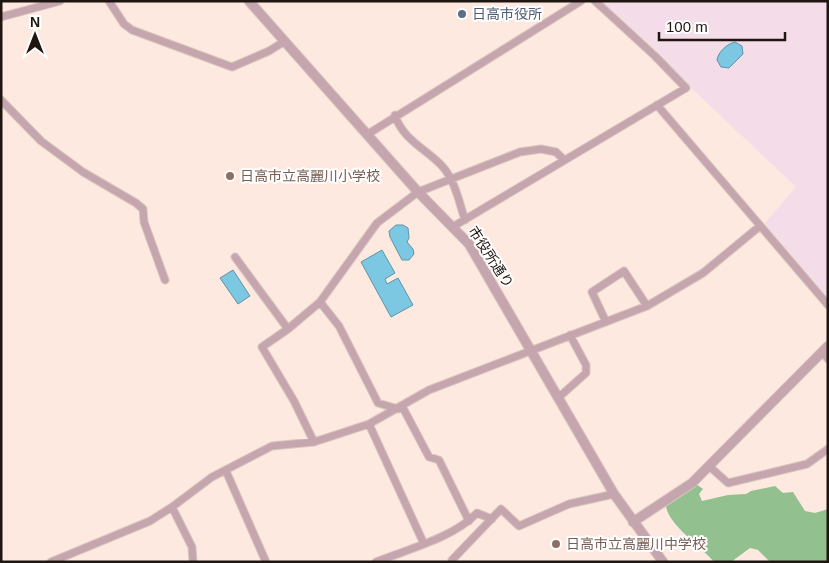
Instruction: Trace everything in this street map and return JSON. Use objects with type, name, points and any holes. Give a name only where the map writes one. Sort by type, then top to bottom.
[{"type":"street","points":[[1,17],[60,1]]},
{"type":"street","points":[[110,1],[124,24],[132,30],[232,67],[269,51],[285,41]]},
{"type":"street","name":"市役所通り","points":[[250,1],[418,192],[454,226],[476,254],[530,351],[614,494],[663,562]]},
{"type":"street","points":[[368,134],[395,115],[581,1]]},
{"type":"street","points":[[454,226],[686,88],[655,56],[595,1]]},
{"type":"street","points":[[1,100],[41,141],[83,172],[143,209],[144,222],[165,280]]},
{"type":"street","points":[[657,105],[828,305]]},
{"type":"street","points":[[395,115],[402,131],[442,167],[451,180],[465,220]]},
{"type":"street","points":[[314,442],[294,401],[262,348],[320,302],[377,222],[418,192],[520,152],[541,148],[556,152],[564,160]]},
{"type":"street","points":[[54,561],[112,538],[172,507],[212,477],[272,446],[314,442],[369,424],[429,390],[647,306],[704,273],[760,226]]},
{"type":"street","points":[[235,257],[288,329]]},
{"type":"street","points":[[606,322],[592,292],[624,271],[647,306]]},
{"type":"street","points":[[320,302],[339,326],[378,403],[400,408],[429,457],[439,460],[469,521]]},
{"type":"street","points":[[558,398],[586,373],[586,366],[570,335]]},
{"type":"street","points":[[633,522],[692,483],[826,352]]},
{"type":"street","points":[[369,424],[424,544]]},
{"type":"street","points":[[709,466],[728,483],[807,464],[828,448]]},
{"type":"street","points":[[226,471],[266,562]]},
{"type":"street","points":[[453,562],[452,560],[501,509],[519,526],[570,504],[614,494]]},
{"type":"street","points":[[172,507],[192,547],[193,562]]},
{"type":"street","points":[[376,562],[424,544],[469,521],[477,513],[492,518]]},
{"type":"shaded area","points":[[601,1],[828,1],[828,298],[764,224],[796,187],[687,84],[656,50]]},
{"type":"green space","points":[[696,484],[703,489],[699,494],[702,501],[728,495],[746,494],[751,491],[775,486],[783,493],[793,492],[805,511],[815,513],[828,509],[828,562],[770,562],[758,550],[750,548],[731,562],[714,562],[678,527],[668,512],[666,505]]},
{"type":"water","points":[[735,42],[742,46],[743,54],[729,68],[721,67],[717,60],[719,54],[726,46]]},
{"type":"water","points":[[396,225],[403,225],[408,228],[409,238],[407,242],[413,249],[414,254],[409,260],[402,260],[390,237],[389,231]]},
{"type":"water","points":[[382,250],[395,273],[385,279],[387,284],[398,278],[413,305],[391,317],[361,262]]},
{"type":"water","points":[[233,270],[250,296],[238,304],[220,278]]},
{"type":"place","name":"日高市役所","points":[[462,14]]},
{"type":"place","name":"日高市立高麗川小学校","points":[[230,176]]},
{"type":"place","name":"日高市立高麗川中学校","points":[[556,544]]}]
